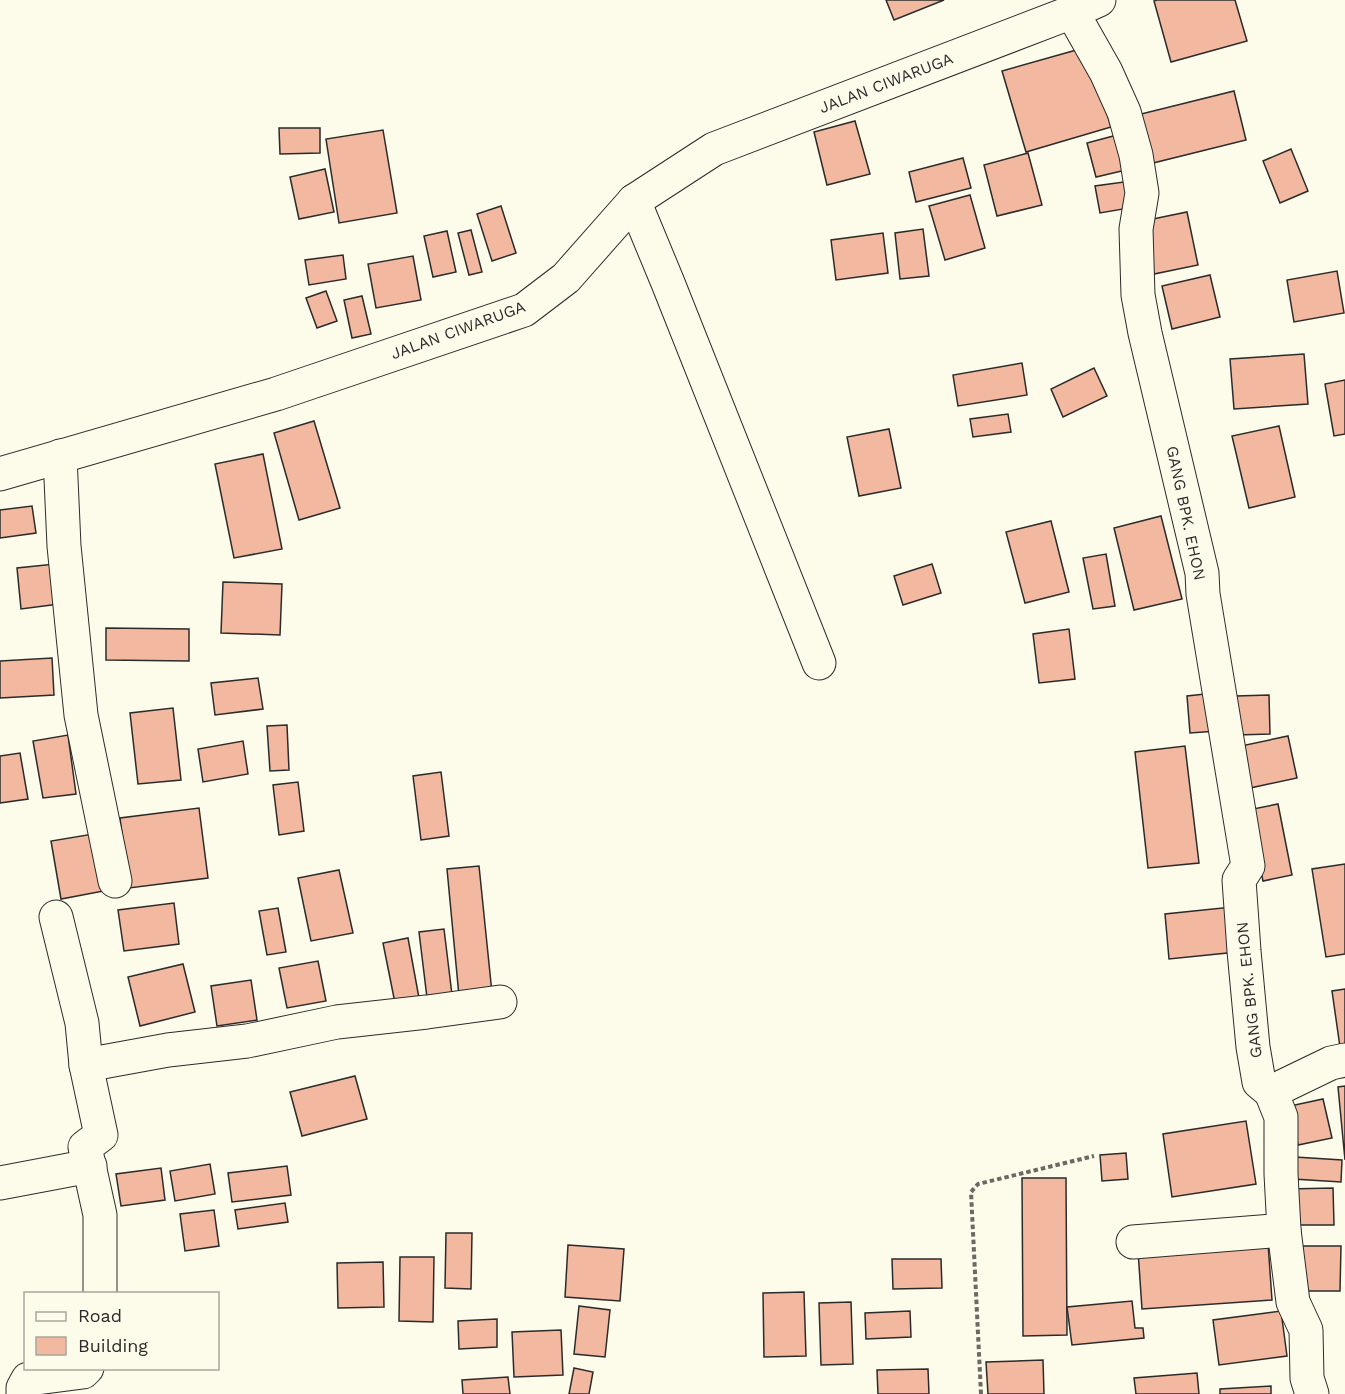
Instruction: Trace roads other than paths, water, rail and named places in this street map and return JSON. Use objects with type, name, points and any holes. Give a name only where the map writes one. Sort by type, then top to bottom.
[{"type":"street","name":"JALAN CIWARUGA","points":[[0,474],[276,394],[524,310],[566,278],[634,201],[714,149],[1085,6]]},
{"type":"street","name":"GANG BPK. EHON","points":[[1085,6],[1106,72],[1124,112],[1136,155],[1142,193],[1136,229],[1138,295],[1202,573],[1203,594],[1248,866],[1239,880],[1253,1047],[1259,1082],[1271,1092],[1281,1117],[1284,1230],[1293,1302],[1306,1330],[1307,1378],[1312,1394]]},
{"type":"street","points":[[634,201],[819,663]]},
{"type":"street","points":[[60,456],[64,546],[81,715],[115,881]]},
{"type":"street","points":[[56,917],[82,1023],[86,1065],[101,1135],[85,1147],[100,1215],[100,1292]]},
{"type":"street","points":[[86,1065],[168,1050],[247,1041],[337,1022],[500,1002]]},
{"type":"street","points":[[1271,1092],[1331,1063],[1345,1060]]},
{"type":"street","points":[[0,1183],[90,1166]]},
{"type":"street","points":[[1133,1242],[1284,1230]]},
{"type":"street","points":[[23,1394],[23,1388],[28,1379],[85,1370]]}]
